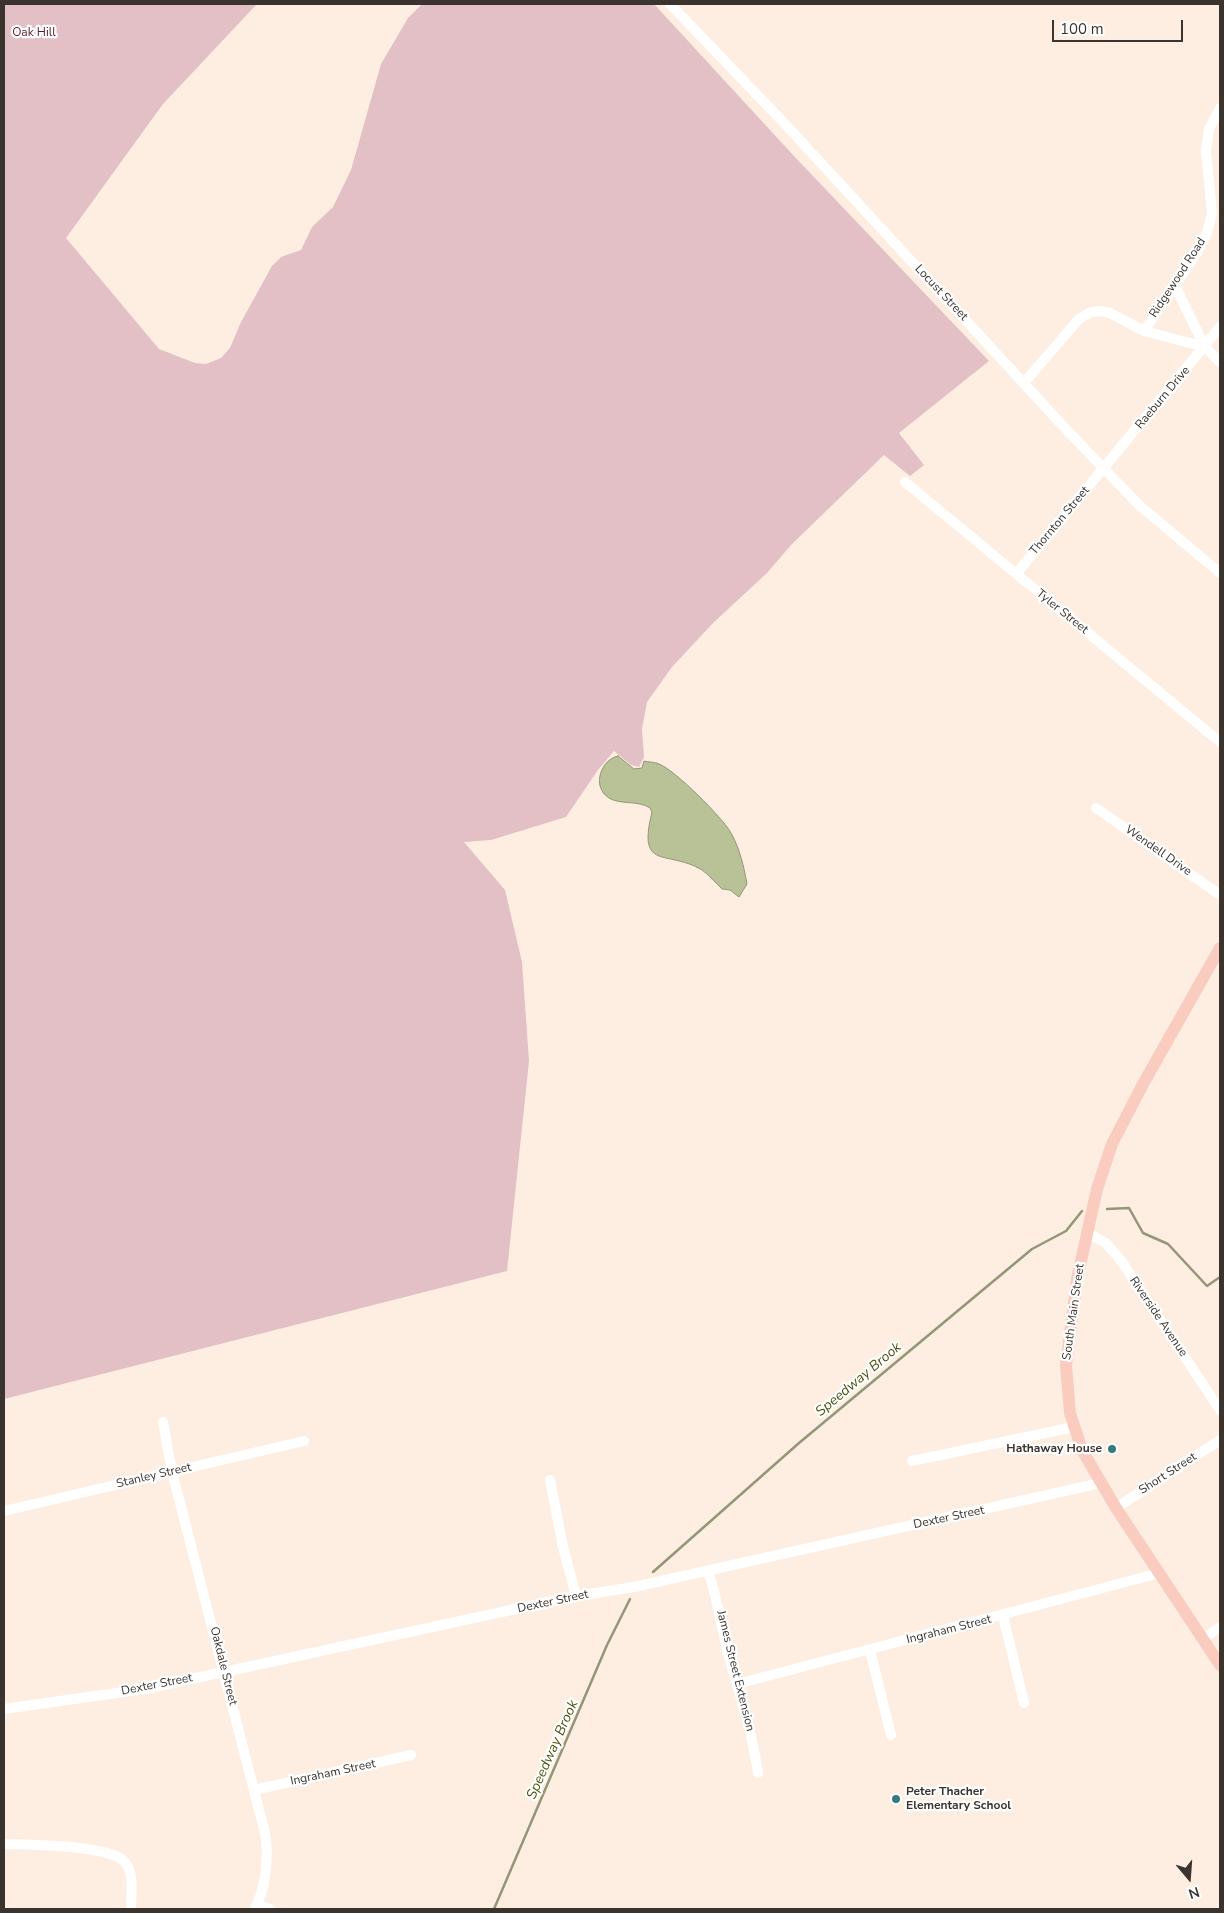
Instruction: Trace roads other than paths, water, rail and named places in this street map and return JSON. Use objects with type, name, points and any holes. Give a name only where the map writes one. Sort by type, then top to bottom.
[{"type":"main road","name":"South Main Street","points":[[1220,948],[1138,1092],[1115,1137],[1100,1178],[1087,1232],[1078,1279],[1066,1365],[1067,1395],[1074,1427],[1082,1450],[1116,1508],[1220,1665]]},
{"type":"street","name":"Locust Street","points":[[670,4],[779,117],[1024,384],[1145,511],[1220,572]]},
{"type":"street","name":"Ridgewood Road","points":[[1144,330],[1198,251],[1209,223],[1212,214],[1206,151],[1209,129],[1220,108]]},
{"type":"street","points":[[1174,284],[1205,346],[1220,362]]},
{"type":"street","points":[[1024,384],[1080,319],[1091,312],[1110,313],[1144,330],[1205,346]]},
{"type":"street","name":"Raeburn Drive","points":[[1104,468],[1220,327]]},
{"type":"street","name":"Thornton Street","points":[[1016,574],[1104,468]]},
{"type":"street","name":"Tyler Street","points":[[905,482],[1220,742]]},
{"type":"street","name":"Wendell Drive","points":[[1096,808],[1220,895]]},
{"type":"street","name":"Riverside Avenue","points":[[1087,1232],[1107,1244],[1122,1262],[1220,1410]]},
{"type":"street","name":"Oakdale Street","points":[[163,1422],[172,1472],[225,1672],[268,1849],[266,1869],[256,1907]]},
{"type":"street","points":[[912,1461],[1074,1427]]},
{"type":"street","name":"Short Street","points":[[1116,1508],[1220,1440]]},
{"type":"street","name":"Stanley Street","points":[[4,1511],[304,1441]]},
{"type":"street","points":[[550,1480],[562,1547],[576,1596]]},
{"type":"street","name":"Dexter Street","points":[[4,1708],[145,1689],[576,1596],[634,1587],[1101,1484]]},
{"type":"street","name":"James Street Extension","points":[[708,1571],[716,1594],[758,1773]]},
{"type":"street","name":"Ingraham Street","points":[[737,1684],[1003,1616],[1160,1573]]},
{"type":"street","points":[[1003,1616],[1024,1703]]},
{"type":"street","points":[[1202,1639],[1220,1628]]},
{"type":"street","points":[[870,1650],[891,1736]]},
{"type":"street","name":"Ingraham Street","points":[[254,1790],[411,1756]]},
{"type":"street","points":[[4,1844],[56,1846],[114,1855],[124,1861],[131,1873],[131,1909]]},
{"type":"street","points":[[256,1907],[271,1909]]},
{"type":"waterway","name":"Speedway Brook","points":[[1107,1209],[1129,1208],[1143,1233],[1168,1244],[1207,1286],[1220,1277]]},
{"type":"waterway","name":"Speedway Brook","points":[[653,1572],[799,1443],[1032,1249],[1066,1231],[1082,1211]]},
{"type":"waterway","name":"Speedway Brook","points":[[494,1909],[607,1645],[630,1599]]},
{"type":"place","name":"Hathaway House","points":[[1112,1449]]},
{"type":"place","name":"Peter Thacher Elementary School","points":[[896,1799]]},
{"type":"park label","name":"Oak Hill","points":[[34,33]]}]
